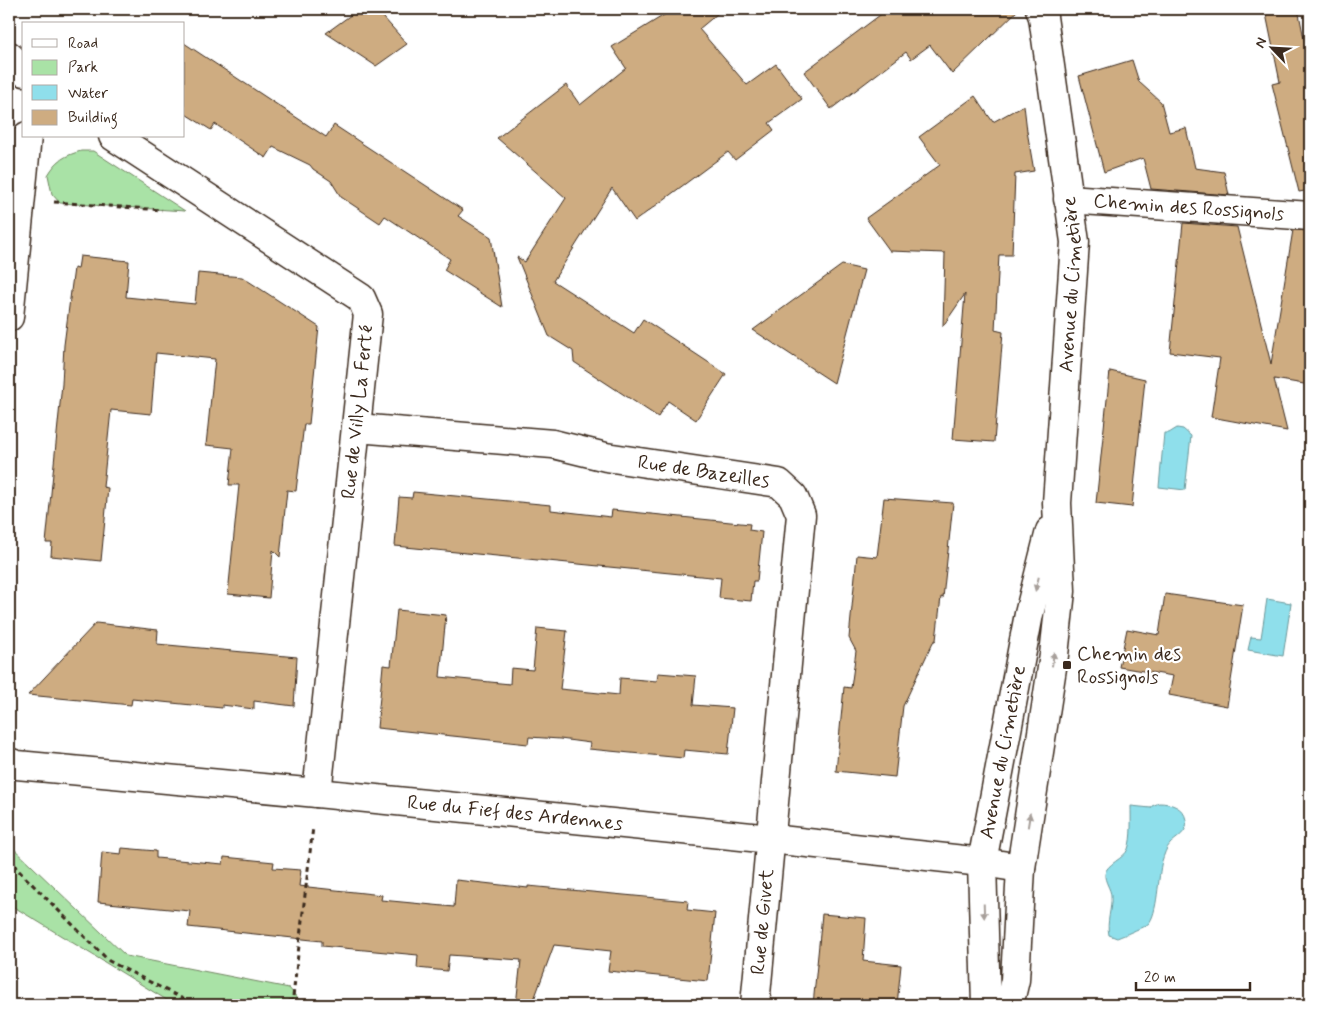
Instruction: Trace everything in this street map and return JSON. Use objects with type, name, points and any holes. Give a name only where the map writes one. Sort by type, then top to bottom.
[{"type":"street","name":"Avenue du Cimetière","points":[[1009,1005],[1014,980],[1022,868],[1062,592],[1057,503],[1075,242],[1043,17],[1040,9]]},
{"type":"street","points":[[9,56],[22,69]]},
{"type":"street","points":[[9,317],[27,138]]},
{"type":"street","name":"Rue de Villy La Ferté","points":[[116,138],[361,298],[368,314],[317,793]]},
{"type":"street","name":"Chemin des Rossignols","points":[[1068,199],[1310,216]]},
{"type":"street","name":"Rue de Bazeilles","points":[[357,428],[553,444],[606,458],[779,483],[793,496],[801,515],[771,839]]},
{"type":"street","name":"Avenue du Cimetière","points":[[986,1005],[982,862],[1029,614],[1057,503]]},
{"type":"street","name":"Rue du Fief des Ardennes","points":[[9,762],[17,765],[771,839],[1022,868]]},
{"type":"street","name":"Rue de Givet","points":[[755,1005],[771,839]]},
{"type":"path","points":[[21,199],[185,211],[197,191]]},
{"type":"path","points":[[292,1005],[317,793]]},
{"type":"path","points":[[9,856],[17,869],[109,961],[195,1005]]},
{"type":"path","points":[[280,1005],[292,1000]]},
{"type":"path","points":[[246,1005],[267,1005]]},
{"type":"green space","points":[[81,151],[93,151],[185,211],[60,203],[52,194],[48,175],[62,159]]},
{"type":"green space","points":[[9,844],[126,956],[289,988],[303,1005],[175,1005],[9,904]]},
{"type":"water","points":[[1177,428],[1183,429],[1191,436],[1185,490],[1159,487],[1164,433],[1169,433]]},
{"type":"water","points":[[1267,599],[1291,603],[1283,656],[1248,650],[1251,637],[1261,638]]},
{"type":"water","points":[[1159,803],[1172,805],[1179,809],[1185,816],[1186,828],[1164,854],[1156,904],[1148,924],[1117,938],[1109,935],[1108,925],[1111,896],[1105,874],[1106,870],[1123,856],[1128,849],[1131,834],[1131,806],[1151,808]]},
{"type":"building","points":[[359,9],[376,9],[407,44],[376,66],[326,33]]},
{"type":"building","points":[[674,9],[723,9],[699,29],[747,85],[776,64],[802,99],[769,123],[774,130],[735,160],[728,152],[635,221],[612,188],[553,281],[634,333],[643,319],[726,374],[696,420],[668,401],[658,417],[574,362],[573,351],[549,336],[517,257],[525,262],[566,198],[497,138],[566,85],[580,105],[626,68],[612,47]]},
{"type":"building","points":[[888,9],[1019,9],[952,74],[930,45],[911,59],[906,52],[831,109],[804,72]]},
{"type":"building","points":[[1265,9],[1298,9],[1310,68],[1310,190],[1299,192],[1272,84],[1280,82]]},
{"type":"building","points":[[185,44],[326,137],[334,125],[463,210],[458,216],[491,237],[502,307],[444,270],[450,259],[385,216],[380,223],[341,197],[331,181],[310,165],[273,147],[266,158],[215,124],[211,130],[185,114]]},
{"type":"building","points":[[1132,60],[1139,82],[1161,102],[1169,132],[1186,128],[1195,168],[1224,172],[1229,195],[1151,189],[1143,158],[1104,172],[1079,76]]},
{"type":"building","points":[[975,96],[993,122],[1024,105],[1034,171],[1015,174],[1012,255],[999,255],[995,330],[1003,332],[994,442],[953,439],[965,294],[943,326],[945,253],[890,251],[866,218],[940,165],[919,137]]},
{"type":"building","points":[[1183,223],[1237,227],[1271,364],[1293,230],[1310,231],[1310,385],[1274,379],[1287,431],[1211,417],[1220,358],[1170,352]]},
{"type":"building","points":[[80,256],[129,261],[126,297],[195,304],[198,273],[242,277],[319,327],[309,424],[304,424],[296,491],[287,490],[280,557],[273,550],[269,598],[228,594],[239,485],[229,485],[233,448],[206,445],[215,359],[156,353],[151,414],[111,410],[103,487],[108,488],[101,561],[51,556],[52,543],[46,543],[62,384],[64,345],[74,268],[78,269]]},
{"type":"building","points":[[842,265],[864,270],[834,383],[753,330]]},
{"type":"building","points":[[1110,371],[1145,379],[1132,507],[1096,503]]},
{"type":"building","points":[[413,492],[551,505],[551,510],[611,517],[612,510],[750,524],[749,530],[762,532],[757,581],[753,581],[751,601],[719,598],[721,578],[395,546],[399,497],[412,498]]},
{"type":"building","points":[[884,498],[953,503],[943,598],[941,597],[936,640],[933,642],[903,706],[895,777],[836,771],[844,687],[851,688],[856,651],[849,638],[857,555],[877,557]]},
{"type":"building","points":[[1165,594],[1243,605],[1227,706],[1169,695],[1173,676],[1119,667],[1127,629],[1159,635]]},
{"type":"building","points":[[397,610],[446,615],[440,677],[510,684],[511,668],[533,670],[537,628],[567,631],[560,689],[619,695],[620,678],[657,681],[658,673],[696,676],[693,705],[733,708],[728,754],[684,750],[683,758],[589,749],[590,743],[560,739],[529,737],[528,744],[377,728],[383,665],[391,666]]},
{"type":"building","points":[[96,623],[158,630],[157,644],[297,657],[294,706],[254,701],[254,709],[222,705],[222,708],[132,699],[131,705],[28,695]]},
{"type":"building","points":[[122,848],[156,851],[156,858],[223,864],[224,857],[274,862],[273,868],[301,870],[299,886],[382,895],[381,900],[454,907],[456,880],[688,901],[687,910],[715,913],[708,981],[608,971],[611,951],[554,945],[532,1005],[516,1005],[521,960],[449,955],[447,971],[417,968],[418,955],[322,946],[322,941],[188,927],[190,911],[98,902],[102,852],[121,854]]},
{"type":"building","points":[[822,914],[866,918],[863,961],[901,965],[897,1005],[813,1005]]},
{"type":"place","name":"Chemin des Rossignols","points":[[1067,665]]}]
